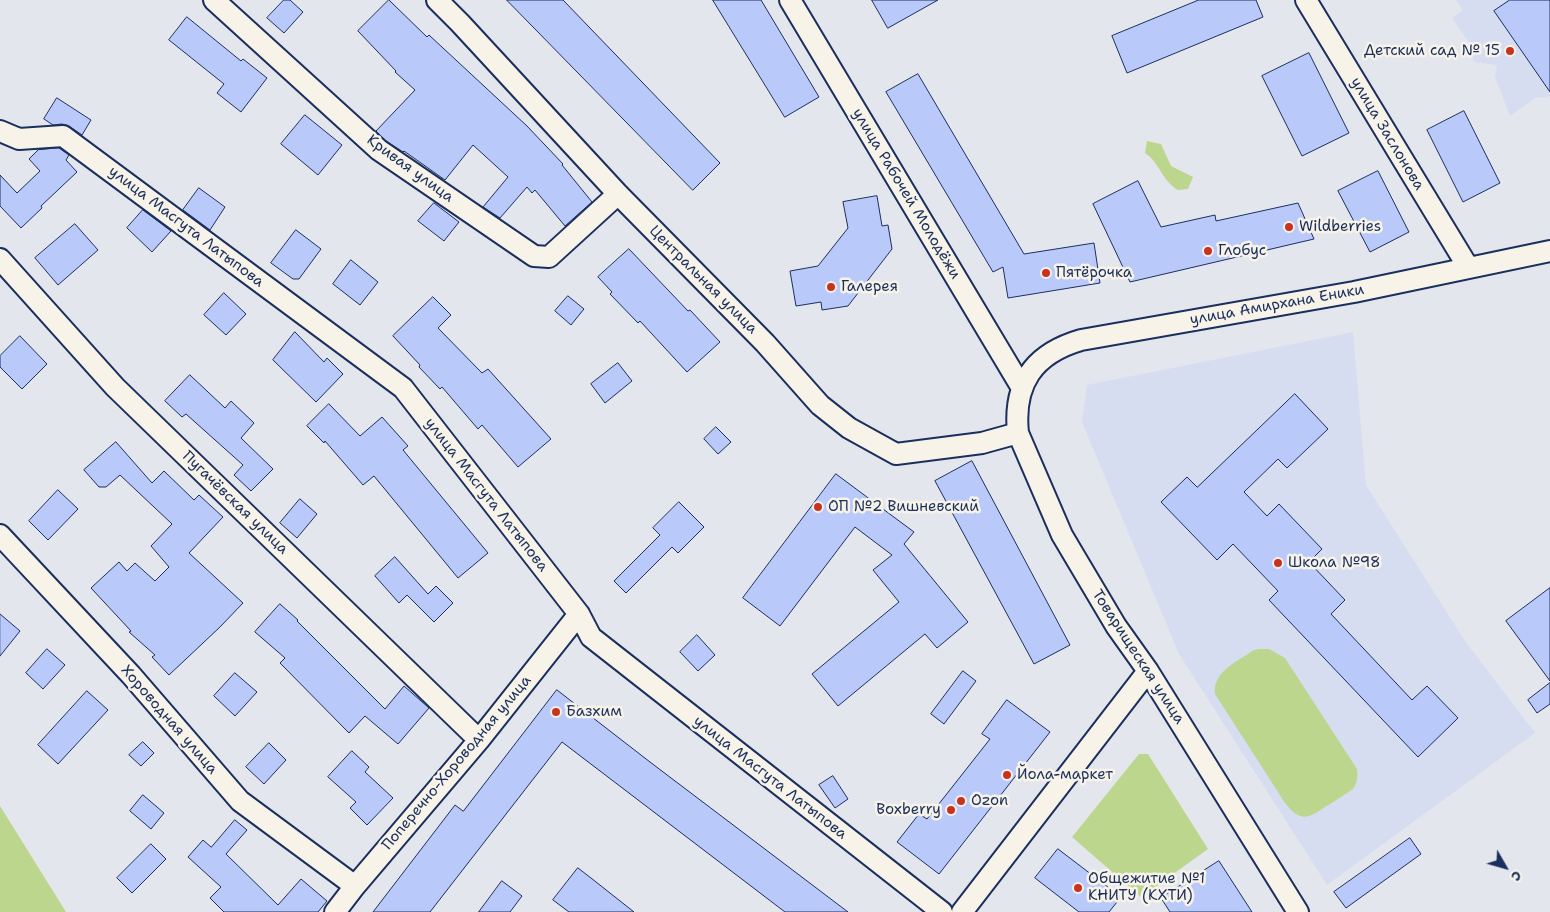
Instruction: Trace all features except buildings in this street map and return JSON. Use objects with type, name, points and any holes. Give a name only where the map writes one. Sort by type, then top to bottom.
[{"type":"street","name":"Кривая улица","points":[[214,0],[379,150],[534,256],[549,257],[618,194]]},
{"type":"street","name":"Центральная улица","points":[[437,0],[618,194],[765,343],[820,405],[850,428],[896,454],[982,443],[1018,433]]},
{"type":"street","name":"улица Рабочей Молодёжи","points":[[790,0],[1022,388]]},
{"type":"street","name":"улица Заслонова","points":[[1306,0],[1468,267]]},
{"type":"street","name":"улица Масгута Латыпова","points":[[0,131],[19,139],[63,136],[403,388],[578,614],[591,637],[942,912]]},
{"type":"street","name":"улица Амирхана Еники","points":[[1022,388],[1029,373],[1039,361],[1064,345],[1081,340],[1354,292],[1550,251]]},
{"type":"street","name":"Пугачёвская улица","points":[[0,259],[115,387],[479,740]]},
{"type":"street","name":"Товарищеская улица","points":[[1022,388],[1016,417],[1018,433],[1062,535],[1116,626],[1148,671],[1298,912]]},
{"type":"street","name":"Хороводная улица","points":[[0,535],[131,675],[240,801],[355,886]]},
{"type":"street","name":"Поперечно-Хороводная улица","points":[[335,912],[479,740],[578,614]]},
{"type":"street","points":[[962,912],[1148,671]]},
{"type":"shaded area","name":"Детский сад № 15","points":[[1456,0],[1550,0],[1550,96],[1544,98],[1537,97],[1510,116],[1495,77],[1497,65],[1474,62],[1468,41],[1452,18],[1463,10]]},
{"type":"shaded area","name":"Школа №98","points":[[1353,332],[1366,485],[1465,641],[1535,733],[1327,885],[1179,654],[1082,422],[1087,385]]},
{"type":"green space","points":[[1147,141],[1161,144],[1171,166],[1193,177],[1188,189],[1178,190],[1168,182],[1145,153]]},
{"type":"green space","points":[[1259,649],[1269,649],[1285,658],[1357,769],[1357,780],[1353,789],[1308,816],[1300,816],[1285,803],[1215,694],[1215,686],[1222,673],[1241,658]]},
{"type":"green space","points":[[1139,754],[1148,754],[1208,849],[1141,897],[1072,837]]},
{"type":"green space","points":[[0,806],[66,912],[0,912]]},
{"type":"place","name":"Детский сад № 15","points":[[1510,51]]},
{"type":"place","name":"Wildberries","points":[[1289,227]]},
{"type":"place","name":"Глобус","points":[[1208,251]]},
{"type":"place","name":"Пятёрочка","points":[[1046,273]]},
{"type":"place","name":"Галерея","points":[[831,287]]},
{"type":"place","name":"ОП №2 Вишневский","points":[[818,507]]},
{"type":"place","name":"Школа №98","points":[[1278,563]]},
{"type":"place","name":"Базхим","points":[[556,712]]},
{"type":"place","name":"Йола-маркет","points":[[1007,775]]},
{"type":"place","name":"Ozon","points":[[961,801]]},
{"type":"place","name":"Boxberry","points":[[951,810]]},
{"type":"place","name":"Общежитие №1 КНИТУ (КХТИ)","points":[[1078,888]]}]
